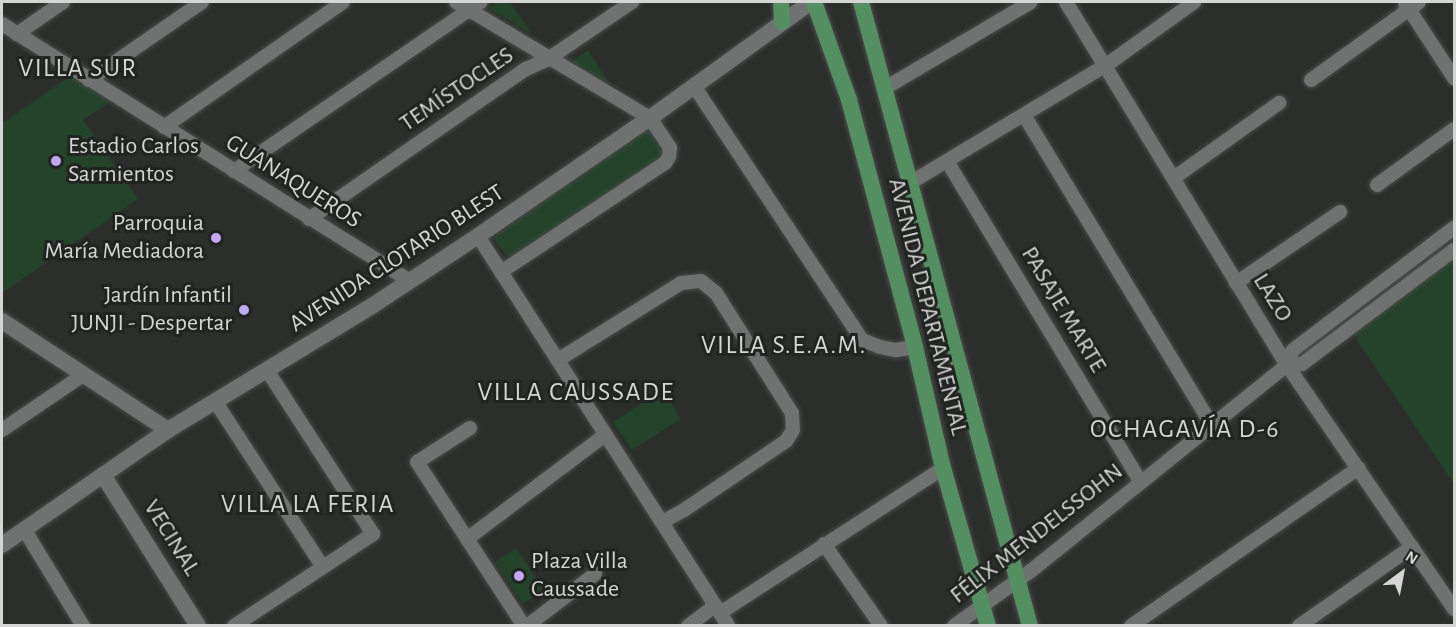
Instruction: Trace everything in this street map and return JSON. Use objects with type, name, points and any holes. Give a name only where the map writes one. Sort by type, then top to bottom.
[{"type":"main road","points":[[782,2],[782,22]]},
{"type":"main road","name":"AVENIDA CLOTARIO BLEST","points":[[2,545],[168,430],[410,281],[478,236],[813,2]]},
{"type":"main road","name":"AVENIDA DEPARTAMENTAL","points":[[813,2],[841,73],[915,348],[943,468],[988,626]]},
{"type":"main road","name":"AVENIDA DEPARTAMENTAL","points":[[861,2],[1030,626]]},
{"type":"main road","points":[[4,327],[168,430]]},
{"type":"main road","name":"VECINAL","points":[[104,475],[198,626]]},
{"type":"street","points":[[16,34],[63,2]]},
{"type":"street","points":[[89,80],[202,2]]},
{"type":"street","points":[[164,127],[343,2]]},
{"type":"street","points":[[456,2],[650,118],[670,148],[669,157],[665,163],[501,272]]},
{"type":"street","points":[[234,171],[481,2]]},
{"type":"street","name":"TEMÍSTOCLES","points":[[309,219],[526,69],[548,59],[632,2]]},
{"type":"street","points":[[885,88],[1031,2]]},
{"type":"street","name":"LAZO","points":[[1066,2],[1287,365],[1455,609]]},
{"type":"street","points":[[910,183],[1105,66],[1194,2]]},
{"type":"street","points":[[1311,80],[1411,4],[1455,78]]},
{"type":"street","name":"GUANAQUEROS","points":[[2,24],[410,281]]},
{"type":"street","points":[[694,86],[862,340],[896,350],[915,348]]},
{"type":"street","points":[[1174,177],[1279,104]]},
{"type":"street","points":[[1024,115],[1211,424]]},
{"type":"street","points":[[1377,185],[1455,129]]},
{"type":"street","name":"PASAJE MARTE","points":[[946,161],[1141,482]]},
{"type":"street","points":[[1236,283],[1340,212]]},
{"type":"street","name":"FÉLIX MENDELSSOHN","points":[[954,626],[1018,581],[1287,365],[1293,350],[1455,228]]},
{"type":"street","points":[[478,236],[728,626]]},
{"type":"street","name":"FÉLIX MENDELSSOHN","points":[[1287,365],[1302,364],[1455,250]]},
{"type":"street","points":[[558,360],[681,283],[701,281],[716,293],[792,413],[793,430],[786,441],[684,510],[662,522]]},
{"type":"street","points":[[234,626],[373,534],[267,370]]},
{"type":"street","points":[[2,430],[83,375]]},
{"type":"street","points":[[215,401],[323,567]]},
{"type":"street","points":[[470,428],[417,462],[526,626],[595,574]]},
{"type":"street","points":[[467,539],[605,435]]},
{"type":"street","points":[[688,626],[824,544],[943,468]]},
{"type":"street","points":[[1131,626],[1358,468]]},
{"type":"street","points":[[24,529],[83,626]]},
{"type":"street","points":[[824,544],[881,626]]},
{"type":"street","points":[[1299,626],[1412,546]]},
{"type":"green space","points":[[498,2],[510,2],[532,34],[488,8]]},
{"type":"green space","points":[[588,50],[613,89],[569,63]]},
{"type":"green space","name":"Estadio Carlos Sarmientos","points":[[71,76],[111,101],[83,120],[138,199],[2,293],[2,123]]},
{"type":"green space","points":[[653,125],[672,151],[513,257],[505,254],[494,239],[496,235]]},
{"type":"green space","points":[[1454,257],[1454,484],[1351,331]]},
{"type":"green space","points":[[663,390],[681,419],[632,450],[613,422]]},
{"type":"green space","name":"Plaza Villa Caussade","points":[[516,548],[544,589],[523,604],[495,562]]},
{"type":"place","name":"Estadio Carlos Sarmientos","points":[[56,161]]},
{"type":"place","name":"Parroquia María Mediadora","points":[[216,238]]},
{"type":"place","name":"Jardín Infantil JUNJI - Despertar","points":[[244,310]]},
{"type":"place","name":"Plaza Villa Caussade","points":[[519,576]]},
{"type":"district","name":"VILLA SUR","points":[[78,69]]},
{"type":"district","name":"VILLA S.E.A.M.","points":[[784,346]]},
{"type":"district","name":"VILLA CAUSSADE","points":[[576,393]]},
{"type":"district","name":"OCHAGAVÍA D-6","points":[[1185,430]]},
{"type":"district","name":"VILLA LA FERIA","points":[[308,505]]}]
